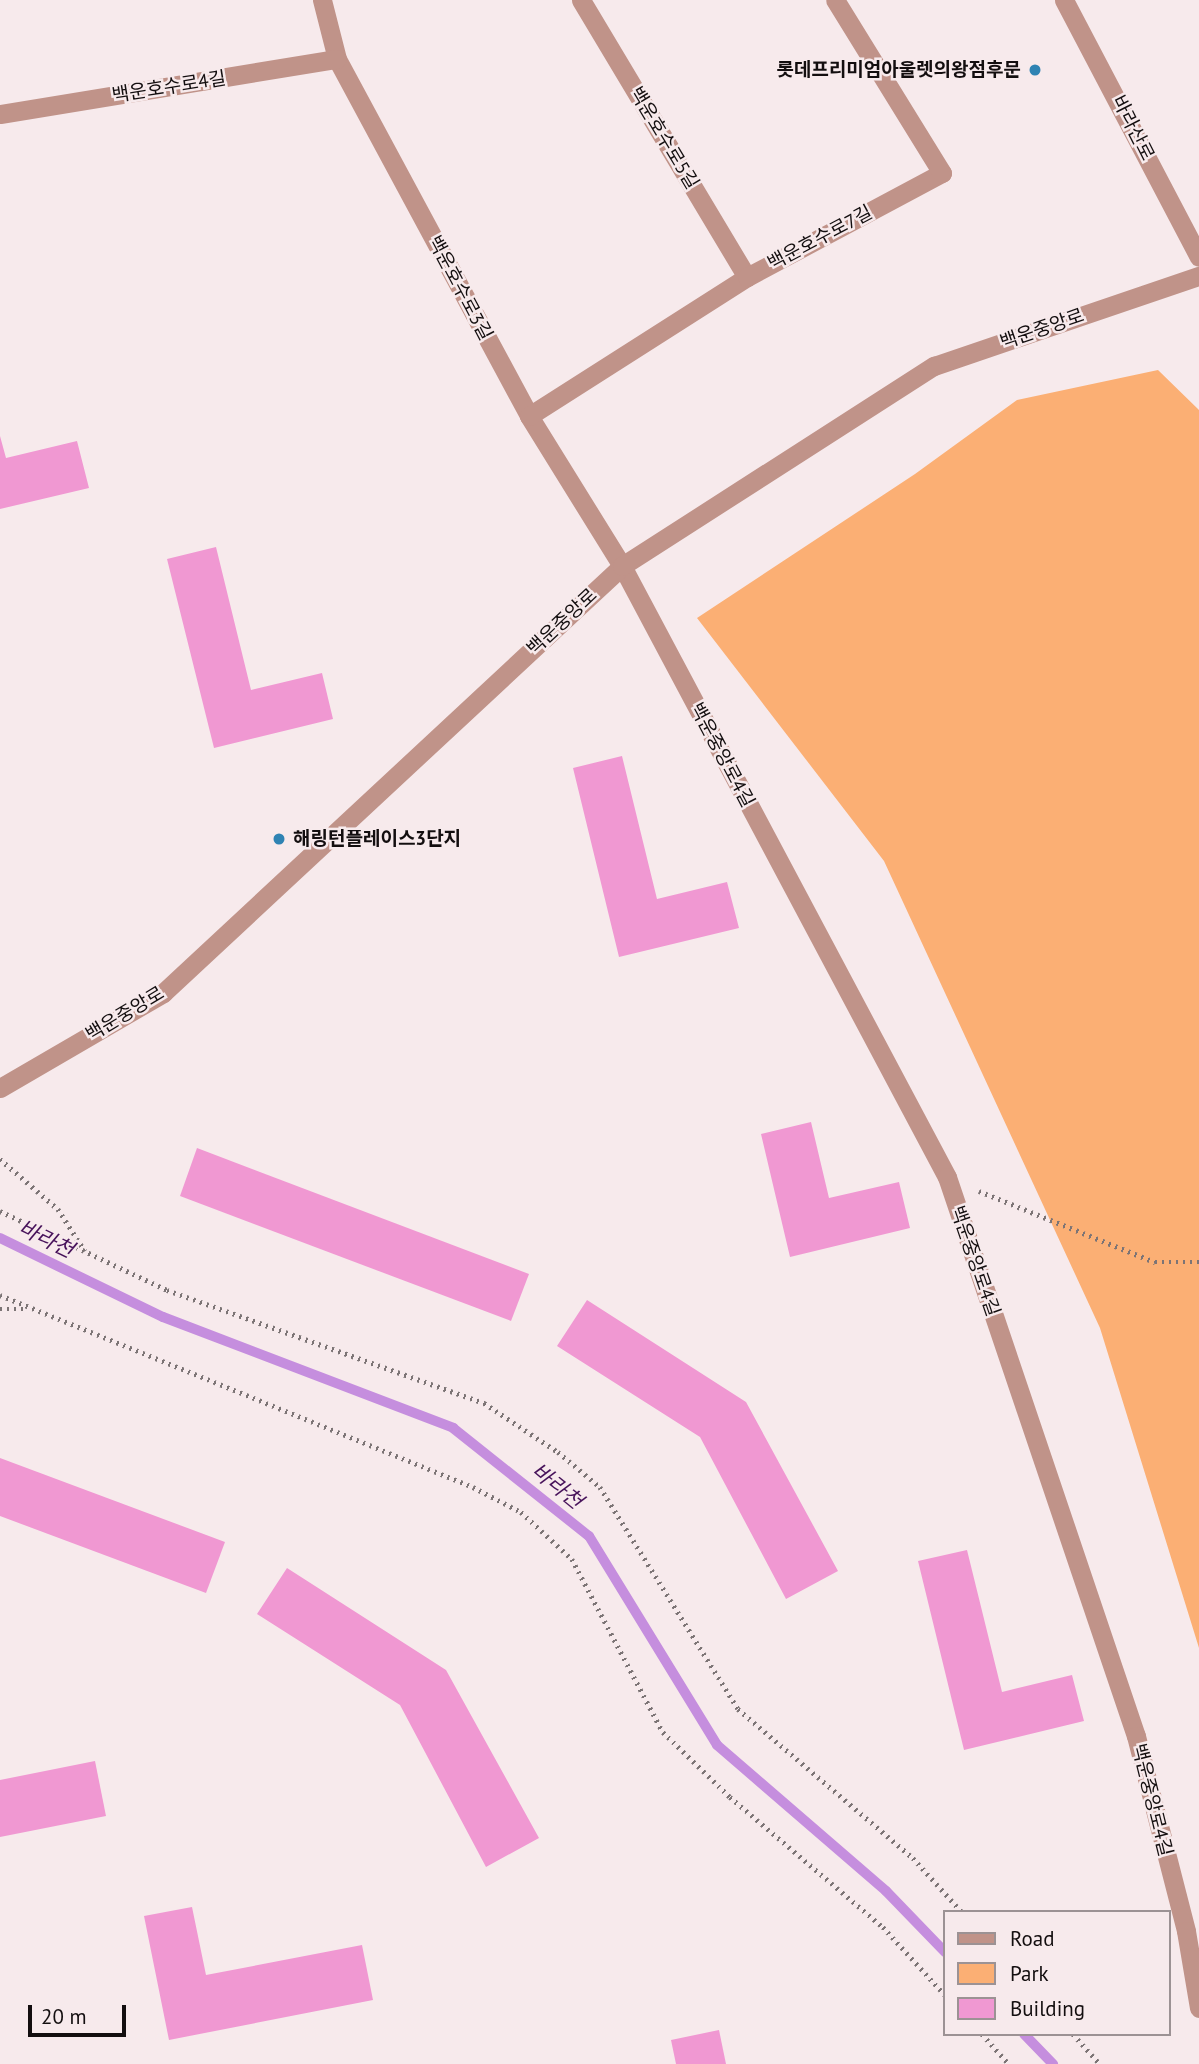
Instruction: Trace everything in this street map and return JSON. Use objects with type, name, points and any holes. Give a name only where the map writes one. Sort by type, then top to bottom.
[{"type":"street","name":"백운호수로3길","points":[[322,0],[337,60],[529,416],[622,566]]},
{"type":"street","name":"백운호수로7길","points":[[529,416],[747,277],[942,173],[835,0]]},
{"type":"street","name":"바라산로","points":[[1064,0],[1199,257]]},
{"type":"street","name":"백운호수로5길","points":[[584,1],[747,277]]},
{"type":"street","name":"백운호수로4길","points":[[0,114],[337,60]]},
{"type":"street","name":"백운중앙로","points":[[0,1088],[163,993],[622,566],[934,366],[1199,276]]},
{"type":"street","name":"백운중앙로4길","points":[[622,566],[947,1177],[1136,1736],[1186,1931],[1199,2008]]},
{"type":"path","points":[[0,1159],[58,1209],[86,1252]]},
{"type":"path","points":[[947,1177],[1155,1262],[1199,1262]]},
{"type":"path","points":[[0,1211],[167,1290],[484,1403],[558,1452],[600,1487],[738,1709],[913,1858],[960,1910]]},
{"type":"path","points":[[0,1295],[27,1309],[472,1487],[521,1512],[572,1559],[663,1732],[730,1797],[883,1927],[944,1994]]},
{"type":"path","points":[[0,1309],[27,1309]]},
{"type":"path","points":[[984,2036],[1009,2064]]},
{"type":"path","points":[[1075,2036],[1100,2064]]},
{"type":"green space","points":[[1158,370],[1199,410],[1199,1648],[1100,1328],[884,861],[697,618],[915,474],[1017,400]]},
{"type":"building","points":[[0,436],[6,458],[77,441],[89,488],[0,509]]},
{"type":"building","points":[[216,547],[251,690],[322,673],[333,719],[214,748],[167,559]]},
{"type":"building","points":[[622,756],[657,899],[727,882],[739,928],[619,957],[573,768]]},
{"type":"building","points":[[811,1122],[829,1198],[899,1182],[910,1228],[790,1257],[761,1134]]},
{"type":"building","points":[[197,1148],[529,1274],[511,1321],[180,1196]]},
{"type":"building","points":[[587,1300],[746,1402],[838,1571],[786,1599],[700,1437],[557,1346]]},
{"type":"building","points":[[0,1458],[225,1542],[206,1593],[0,1516]]},
{"type":"building","points":[[967,1550],[1002,1692],[1072,1675],[1084,1721],[964,1750],[918,1561]]},
{"type":"building","points":[[287,1568],[446,1670],[539,1838],[486,1867],[400,1705],[257,1614]]},
{"type":"building","points":[[95,1761],[106,1816],[0,1837],[0,1780]]},
{"type":"building","points":[[192,1907],[206,1975],[362,1945],[373,2000],[169,2040],[144,1916]]},
{"type":"building","points":[[719,2030],[726,2064],[676,2064],[671,2040]]},
{"type":"waterway","name":"바라천","points":[[0,1238],[163,1317],[453,1428],[589,1536],[717,1745],[886,1891],[944,1951]]},
{"type":"waterway","name":"바라천","points":[[1026,2036],[1053,2064]]},
{"type":"place","name":"롯데프리미엄아울렛의왕점후문","points":[[1035,70]]},
{"type":"place","name":"해링턴플레이스3단지","points":[[279,839]]}]
